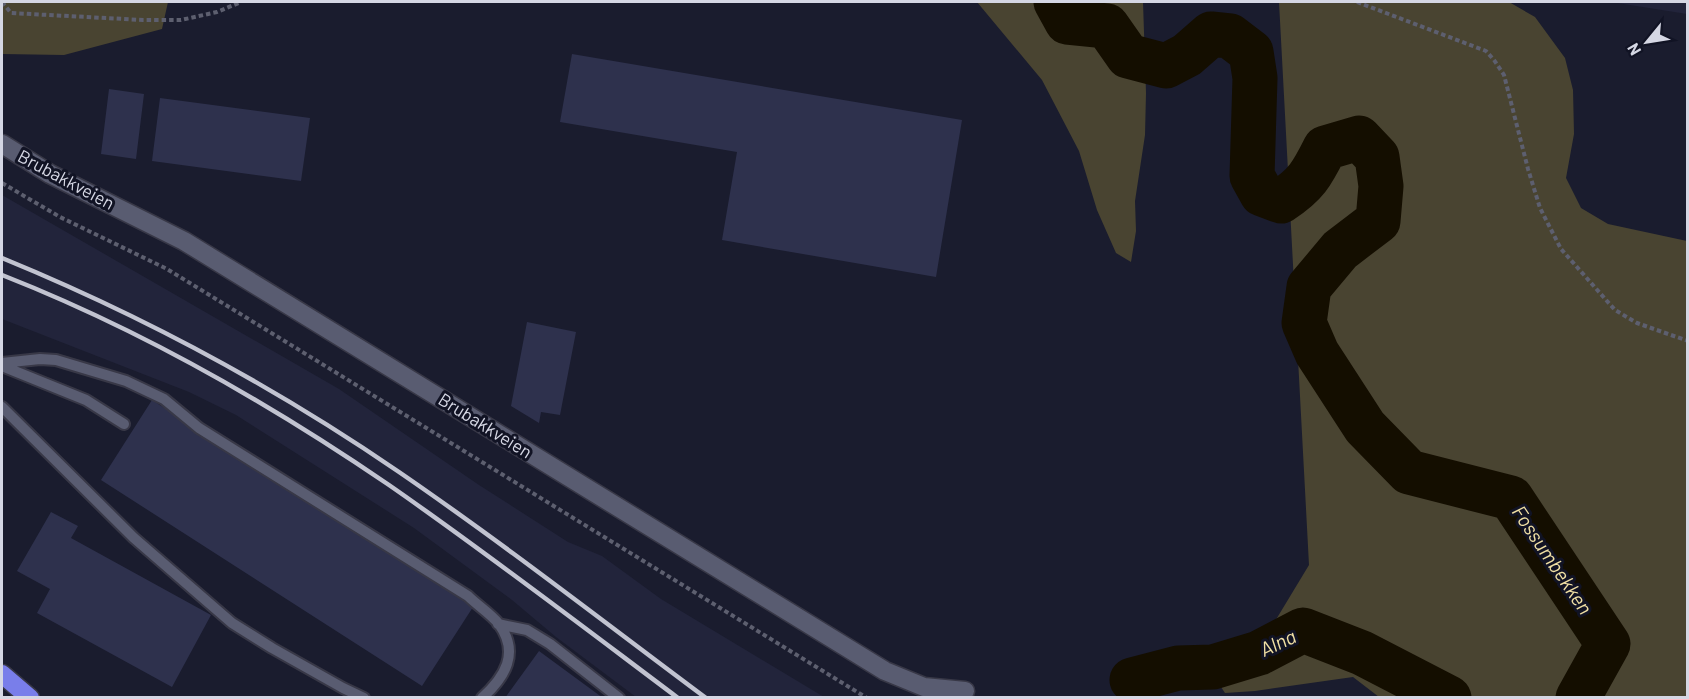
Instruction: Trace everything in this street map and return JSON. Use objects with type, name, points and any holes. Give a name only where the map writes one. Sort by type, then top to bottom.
[{"type":"highway","points":[[2,674],[30,698]]},
{"type":"street","name":"Brubakkveien","points":[[2,144],[59,178],[184,241],[885,671],[924,687],[965,694]]},
{"type":"lane","points":[[2,365],[40,359],[56,360],[126,381],[164,399],[200,428],[468,596],[498,624],[507,641],[509,663],[498,684],[482,698]]},
{"type":"lane","points":[[2,365],[86,400],[124,424]]},
{"type":"lane","points":[[2,408],[134,538],[232,622],[343,688],[364,698]]},
{"type":"lane","points":[[498,624],[527,630],[550,644],[619,698]]},
{"type":"path","points":[[2,2],[11,14],[143,20],[181,20],[218,12],[241,2]]},
{"type":"path","points":[[1357,2],[1486,51],[1504,75],[1509,88],[1540,208],[1561,249],[1615,309],[1636,323],[1688,341]]},
{"type":"path","points":[[2,183],[52,212],[167,269],[867,698]]},
{"type":"shaded area","points":[[2,2],[168,2],[162,29],[64,55],[2,54]]},
{"type":"shaded area","points":[[977,2],[1143,2],[1145,135],[1135,201],[1136,231],[1131,262],[1116,253],[1097,210],[1079,151],[1042,80]]},
{"type":"shaded area","points":[[1279,2],[1509,2],[1535,17],[1565,58],[1573,90],[1574,134],[1566,178],[1581,208],[1608,224],[1687,241],[1687,697],[1379,697],[1353,677],[1225,693],[1215,678],[1257,651],[1309,565]]},
{"type":"shaded area","points":[[1611,2],[1687,2],[1687,14]]},
{"type":"shaded area","points":[[2,195],[339,389],[479,485],[568,542],[602,556],[661,599],[824,697],[636,697],[556,637],[512,600],[414,528],[236,415],[189,392],[2,319]]},
{"type":"building","points":[[572,54],[962,120],[936,277],[722,240],[737,152],[560,122]]},
{"type":"building","points":[[109,89],[144,94],[136,159],[101,154]]},
{"type":"building","points":[[160,98],[310,118],[301,181],[152,161]]},
{"type":"building","points":[[527,322],[576,332],[560,415],[541,412],[539,423],[511,406]]},
{"type":"building","points":[[152,400],[473,607],[422,686],[101,480]]},
{"type":"building","points":[[51,512],[78,526],[71,538],[211,615],[172,687],[37,613],[50,589],[17,571]]},
{"type":"building","points":[[539,651],[603,698],[505,698]]},
{"type":"waterway","name":"Fossumbekken","points":[[1056,2],[1067,22],[1107,26],[1128,56],[1166,66],[1187,55],[1211,34],[1230,36],[1251,52],[1255,78],[1252,176],[1262,194],[1281,201],[1297,190],[1308,178],[1325,148],[1359,138],[1377,157],[1381,186],[1378,221],[1340,250],[1309,287],[1304,323],[1317,353],[1365,427],[1409,472],[1511,498],[1608,644],[1578,698]]},
{"type":"waterway","name":"Alna","points":[[1132,680],[1178,668],[1213,667],[1259,653],[1303,630],[1362,653],[1449,698]]},
{"type":"railway","points":[[2,258],[156,328],[256,382],[304,411],[438,499],[706,698]]},
{"type":"railway","points":[[2,275],[152,343],[297,425],[426,511],[678,698]]}]
